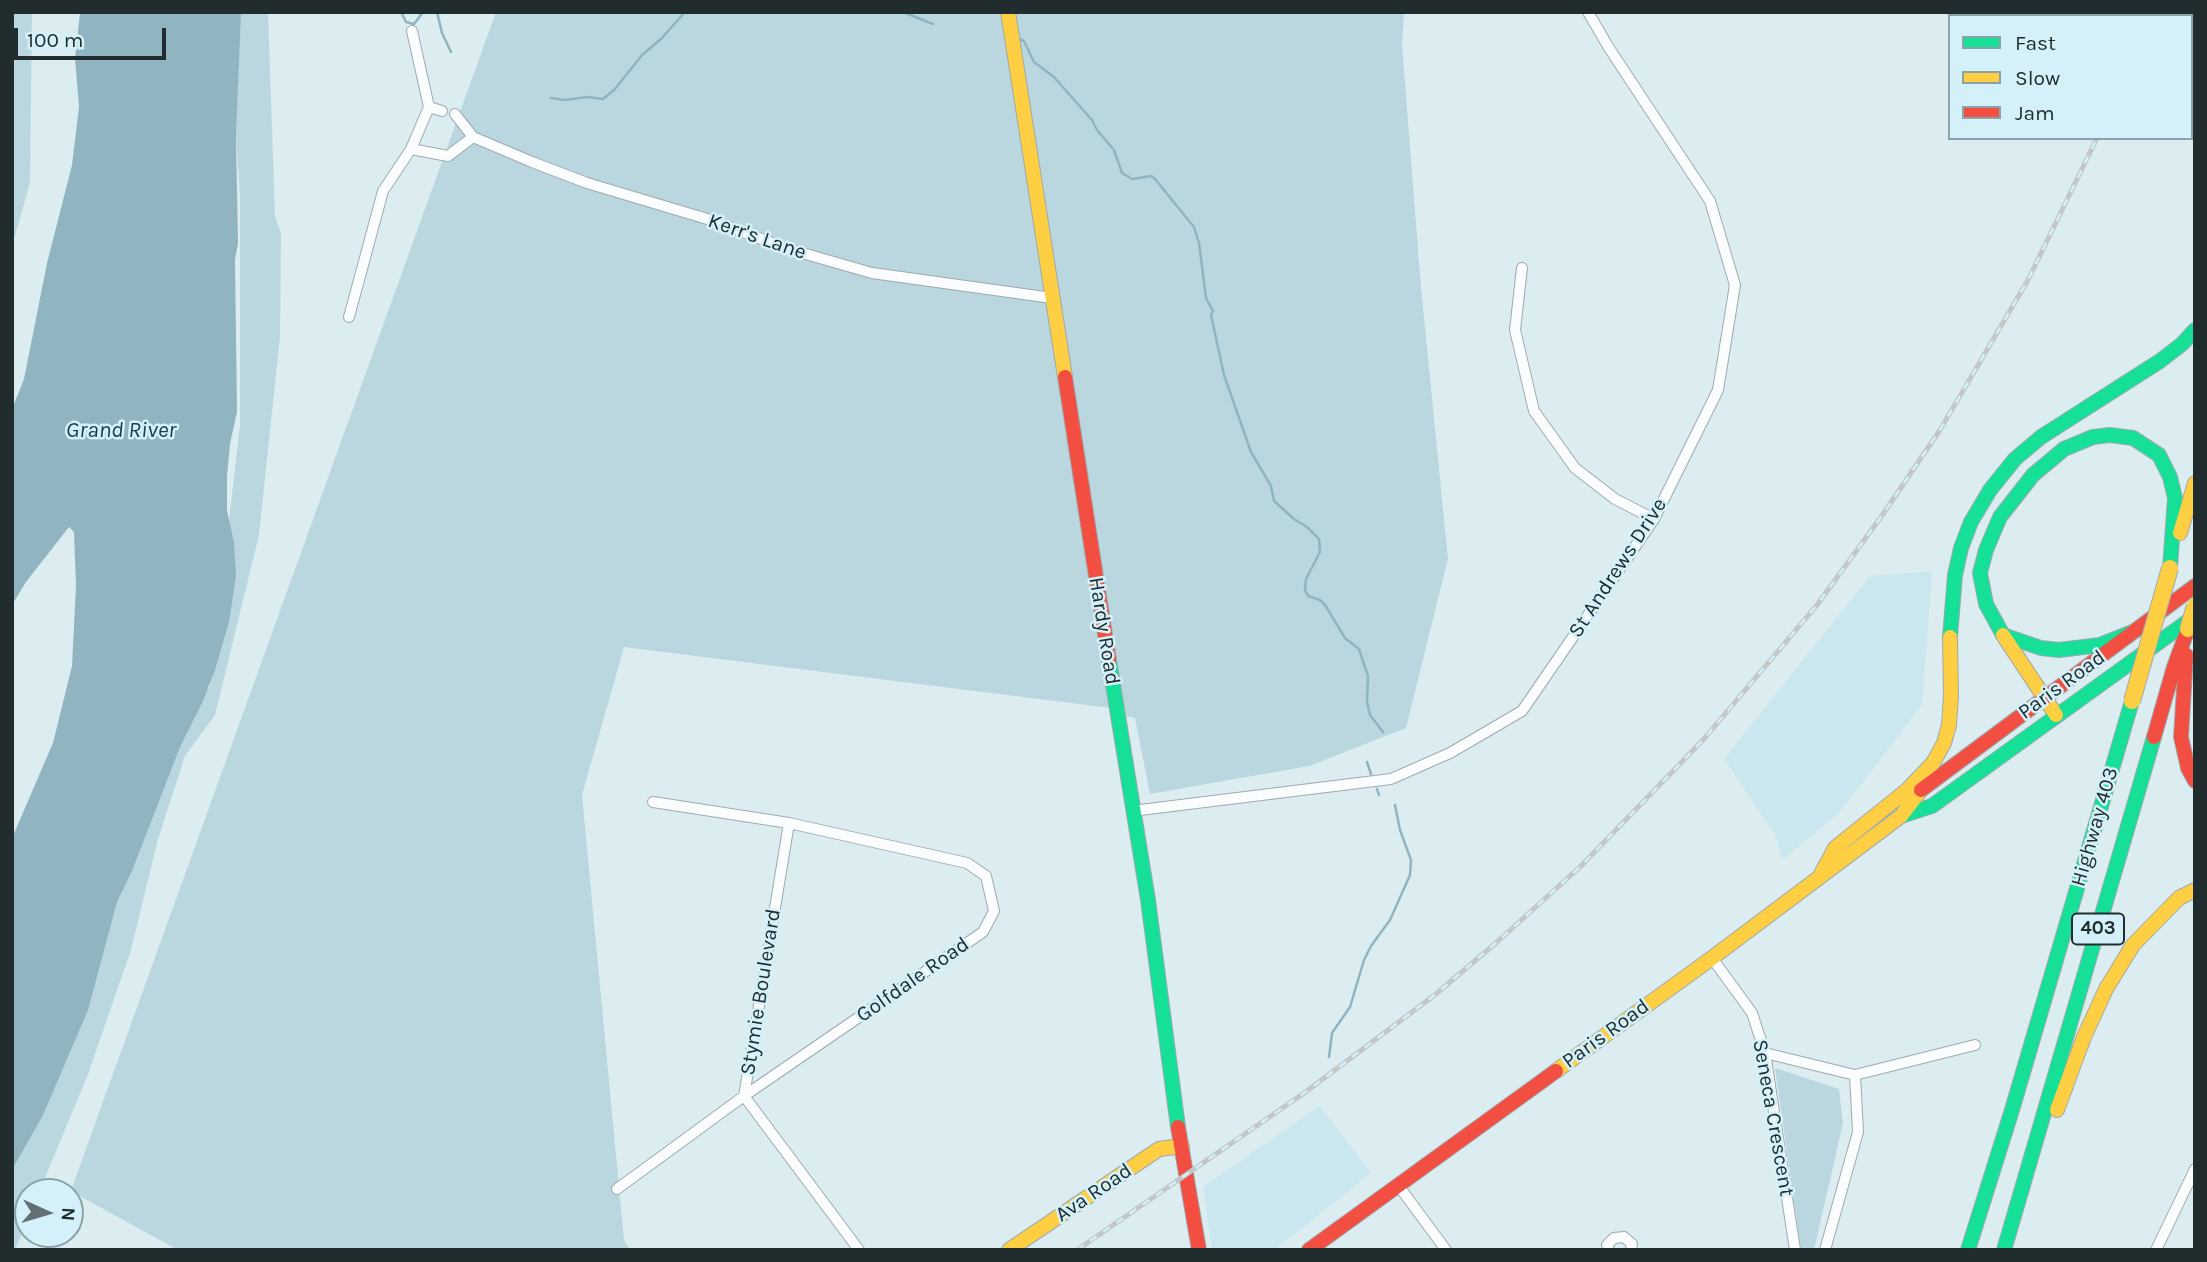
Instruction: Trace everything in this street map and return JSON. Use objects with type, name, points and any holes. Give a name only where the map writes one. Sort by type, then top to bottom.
[{"type":"main road","name":"Hardy Road","points":[[1008,12],[1148,900],[1199,1250]]},
{"type":"main road","points":[[1821,874],[1835,848],[1906,791],[1933,763],[1944,743],[1949,725],[1951,696],[1950,623],[1955,575],[1971,522],[1990,490],[2015,459],[2041,437],[2160,361],[2195,331]]},
{"type":"main road","points":[[2056,715],[2003,635],[1986,604],[1982,589],[1980,573],[1991,536],[2010,502],[2033,475],[2064,449],[2083,440],[2110,435],[2133,438],[2159,455],[2170,477],[2175,498],[2170,568]]},
{"type":"main road","name":"Highway 403","points":[[1968,1250],[2012,1110],[2195,483]]},
{"type":"main road","name":"Paris Road","points":[[1309,1250],[1712,958],[1901,816],[1922,789],[2195,586]]},
{"type":"main road","name":"403","points":[[2180,664],[2195,606]]},
{"type":"main road","name":"Paris Road","points":[[1901,816],[1932,806],[2056,715],[2191,623]]},
{"type":"main road","points":[[2003,635],[2041,648],[2059,650],[2100,645],[2135,631]]},
{"type":"main road","points":[[2180,664],[2181,737],[2188,768],[2195,781]]},
{"type":"main road","name":"Highway 403","points":[[2004,1250],[2180,664]]},
{"type":"main road","points":[[2021,1191],[2038,1161],[2084,1037],[2106,989],[2133,945],[2179,898],[2195,890]]},
{"type":"main road","name":"Ava Road","points":[[1009,1250],[1159,1149],[1182,1146]]},
{"type":"street","name":"St Andrews Drive","points":[[1132,811],[1391,779],[1450,753],[1522,711],[1654,519],[1718,390],[1735,285],[1710,201],[1588,12]]},
{"type":"street","points":[[349,317],[383,191],[411,149],[429,107],[412,30]]},
{"type":"street","points":[[429,107],[442,111]]},
{"type":"street","name":"Kerr's Lane","points":[[455,114],[473,137],[587,183],[714,221],[785,248],[872,272],[1052,298]]},
{"type":"street","points":[[411,149],[448,156],[473,137]]},
{"type":"street","points":[[1522,268],[1516,330],[1534,411],[1575,468],[1615,499],[1654,519]]},
{"type":"street","name":"Golfdale Road","points":[[617,1189],[744,1096],[984,932],[994,911],[986,876],[967,863],[789,823],[653,802]]},
{"type":"street","name":"Stymie Boulevard","points":[[789,823],[744,1096],[859,1250]]},
{"type":"street","name":"Seneca Crescent","points":[[1712,958],[1752,1013],[1765,1053],[1795,1250]]},
{"type":"street","points":[[1765,1053],[1855,1075],[1975,1045]]},
{"type":"street","points":[[1825,1250],[1858,1132],[1855,1075]]},
{"type":"street","points":[[2156,1250],[2195,1169]]},
{"type":"street","points":[[1398,1185],[1446,1250]]},
{"type":"street","points":[[1609,1250],[1607,1245],[1614,1238],[1624,1237],[1632,1244],[1631,1250]]},
{"type":"shaded area","points":[[12,12],[32,12],[30,183],[12,246]]},
{"type":"shaded area","points":[[237,12],[268,12],[275,217],[281,233],[280,336],[259,535],[215,715],[185,756],[158,839],[131,950],[87,1077],[45,1178],[14,1178],[16,1248],[12,1250],[12,1146],[184,726],[210,686],[240,425],[240,195],[236,136],[239,43]]},
{"type":"shaded area","points":[[496,12],[1404,12],[1402,45],[1421,287],[1448,559],[1406,728],[1309,766],[1150,794],[1135,718],[1112,713],[1111,708],[624,647],[582,795],[624,1240],[630,1250],[178,1250],[84,1198],[84,1178],[75,1178]]},
{"type":"shaded area","points":[[1932,571],[1922,705],[1839,813],[1783,859],[1774,833],[1724,759],[1870,576]]},
{"type":"shaded area","points":[[1775,1068],[1839,1089],[1843,1123],[1814,1250],[1801,1250]]},
{"type":"shaded area","points":[[1320,1106],[1371,1173],[1274,1250],[1212,1250],[1203,1187]]},
{"type":"water","name":"Grand River","points":[[80,12],[241,12],[236,136],[237,412],[227,476],[227,511],[234,542],[236,576],[229,622],[215,670],[180,747],[132,871],[117,902],[88,1010],[43,1115],[12,1170],[12,838],[53,743],[72,666],[76,586],[74,532],[69,527],[26,582],[12,605],[12,409],[24,379],[47,263],[72,165],[79,107],[75,59]]},
{"type":"waterway","points":[[401,12],[406,22],[414,24],[423,12]]},
{"type":"waterway","points":[[437,12],[442,33],[451,52]]},
{"type":"waterway","points":[[551,98],[603,99],[685,12]]},
{"type":"waterway","points":[[903,12],[933,24]]},
{"type":"waterway","points":[[1019,39],[1024,41],[1034,62],[1054,77],[1092,120],[1114,150],[1122,173],[1132,179],[1151,176],[1194,227],[1199,243],[1206,298],[1213,311],[1211,315],[1224,375],[1251,452],[1271,486],[1274,501],[1319,539],[1320,552],[1306,579],[1305,590],[1308,596],[1325,605],[1345,638],[1359,649],[1368,676],[1367,702],[1370,715],[1383,732]]},
{"type":"waterway","points":[[1367,762],[1371,774]]},
{"type":"waterway","points":[[1377,789],[1379,795]]},
{"type":"waterway","points":[[1329,1057],[1332,1033],[1350,1007],[1364,960],[1390,920],[1410,875],[1411,860],[1400,830],[1395,805]]},
{"type":"railway","points":[[1077,1250],[1307,1091],[1436,994],[1580,867],[1703,740],[1817,605],[1940,430],[2028,280],[2096,140]]},
{"type":"traffic: fast","points":[[1950,637],[1955,575],[1961,548],[1971,522],[1990,490],[2015,459],[2041,437],[2160,361],[2195,330]]},
{"type":"traffic: fast","points":[[2135,631],[2100,645],[2059,650],[2041,648],[2003,635],[1986,604],[1980,573],[2000,517],[2033,475],[2064,449],[2093,437],[2110,435],[2133,438],[2159,455],[2170,477],[2175,498],[2170,568]]},
{"type":"traffic: fast","points":[[1901,816],[1932,806],[2191,619]]},
{"type":"traffic: fast","points":[[1109,660],[1148,900],[1178,1127]]},
{"type":"traffic: fast","points":[[1968,1250],[2132,701]]},
{"type":"traffic: fast","points":[[2004,1250],[2154,737]]},
{"type":"traffic: slow","points":[[1008,12],[1065,377]]},
{"type":"traffic: slow","points":[[2180,533],[2195,483]]},
{"type":"traffic: slow","points":[[2132,701],[2170,568]]},
{"type":"traffic: slow","points":[[2188,629],[2195,606]]},
{"type":"traffic: slow","points":[[2003,635],[2056,715]]},
{"type":"traffic: slow","points":[[1821,874],[1835,848],[1906,791],[1933,763],[1944,743],[1949,725],[1951,696],[1950,637]]},
{"type":"traffic: slow","points":[[1556,1071],[1901,816],[1921,790]]},
{"type":"traffic: slow","points":[[2057,1110],[2084,1037],[2106,989],[2133,945],[2179,898],[2195,890]]},
{"type":"traffic: slow","points":[[1009,1250],[1159,1149],[1182,1146]]},
{"type":"traffic: jam","points":[[1065,377],[1109,660]]},
{"type":"traffic: jam","points":[[1921,790],[2195,586]]},
{"type":"traffic: jam","points":[[2154,737],[2188,629]]},
{"type":"traffic: jam","points":[[2186,655],[2181,737],[2188,768],[2195,781]]},
{"type":"traffic: jam","points":[[1309,1250],[1556,1071]]},
{"type":"traffic: jam","points":[[1178,1127],[1199,1250]]}]
